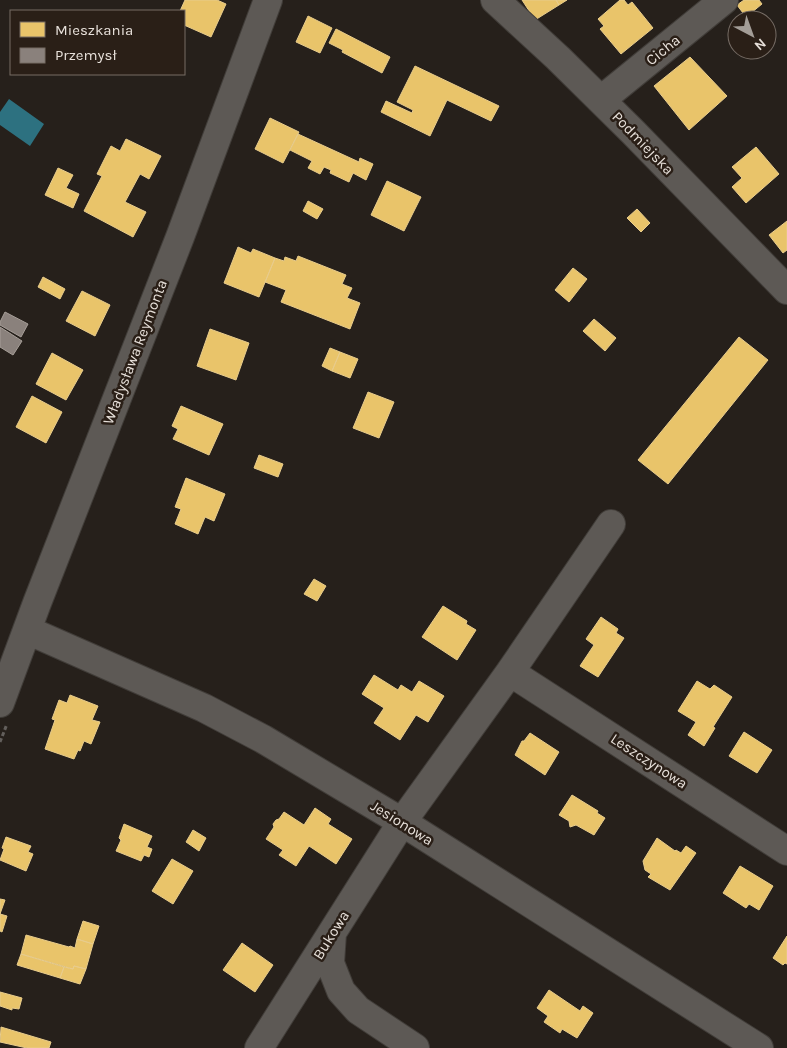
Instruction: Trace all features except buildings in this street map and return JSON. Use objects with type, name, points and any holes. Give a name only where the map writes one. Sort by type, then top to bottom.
[{"type":"street","name":"Władysława Reymonta","points":[[0,703],[180,237],[268,0]]},
{"type":"street","name":"Podmiejska","points":[[495,0],[601,100],[787,290]]},
{"type":"street","name":"Cicha","points":[[601,100],[724,0]]},
{"type":"street","points":[[402,822],[510,672],[611,524]]},
{"type":"street","name":"Jesionowa","points":[[28,630],[204,708],[263,739],[402,822],[759,1048]]},
{"type":"street","name":"Leszczynowa","points":[[510,672],[787,850]]},
{"type":"street","name":"Bukowa","points":[[259,1048],[402,822]]},
{"type":"street","points":[[332,933],[330,963],[341,991],[358,1010],[415,1048]]},
{"type":"water","points":[[9,99],[44,124],[30,146],[0,125],[0,112]]}]
